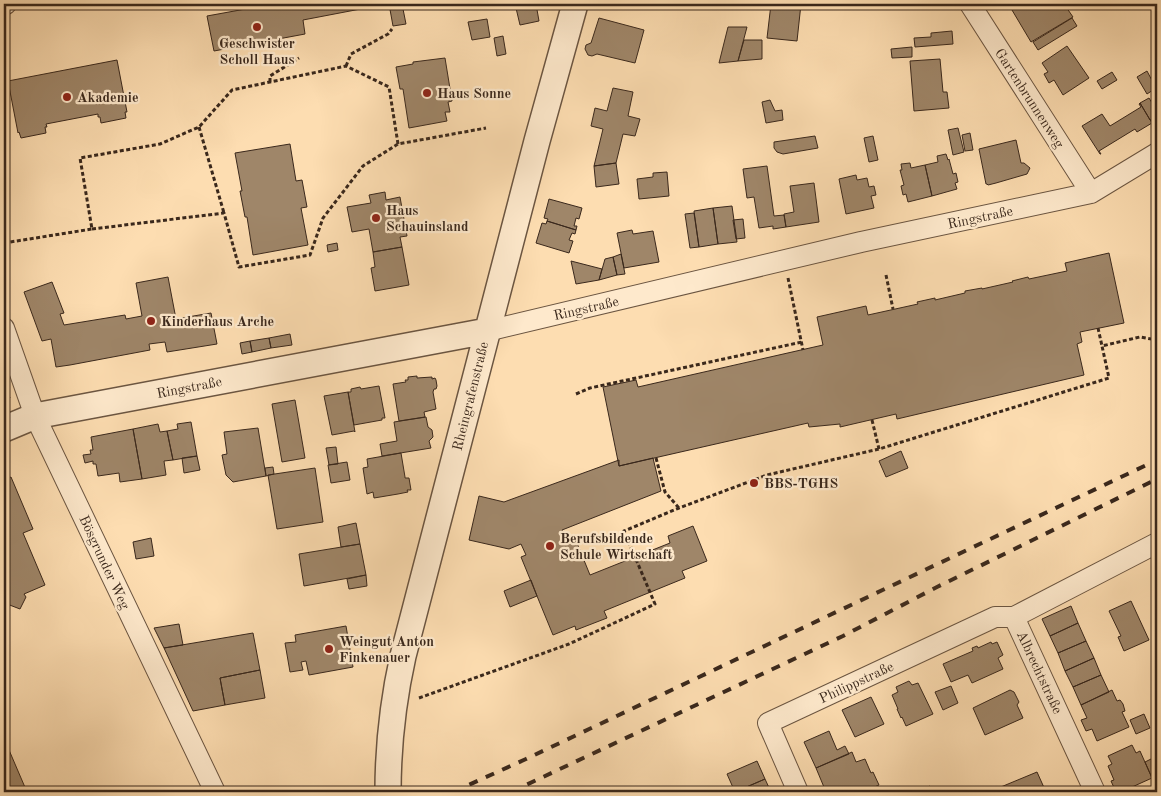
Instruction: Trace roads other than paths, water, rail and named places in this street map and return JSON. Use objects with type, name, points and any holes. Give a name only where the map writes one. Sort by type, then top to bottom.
[{"type":"street","name":"Rheingrafenstraße","points":[[388,792],[388,756],[403,656],[539,132],[575,4]]},
{"type":"street","name":"Gartenbrunnenweg","points":[[970,4],[1091,193]]},
{"type":"street","name":"Ringstraße","points":[[4,429],[35,416],[487,331],[870,240],[1091,193],[1157,153]]},
{"type":"street","name":"Bösgrunder Weg","points":[[4,328],[35,416],[215,792]]},
{"type":"street","name":"Albrechtstraße","points":[[1095,792],[1014,617],[1157,543]]},
{"type":"street","name":"Philippstraße","points":[[798,792],[768,723],[995,617],[1014,617]]},
{"type":"railway","points":[[453,792],[1157,460]]},
{"type":"railway","points":[[511,792],[843,636],[937,587],[1157,479]]},
{"type":"place","name":"Geschwister Scholl Haus","points":[[257,27]]},
{"type":"place","name":"Haus Sonne","points":[[427,93]]},
{"type":"place","name":"Akademie","points":[[67,97]]},
{"type":"place","name":"Haus Schauinsland","points":[[376,218]]},
{"type":"place","name":"Kinderhaus Arche","points":[[151,321]]},
{"type":"place","name":"BBS-TGHS","points":[[754,483]]},
{"type":"place","name":"Berufsbildende Schule Wirtschaft","points":[[550,546]]},
{"type":"place","name":"Weingut Anton Finkenauer","points":[[329,649]]}]
